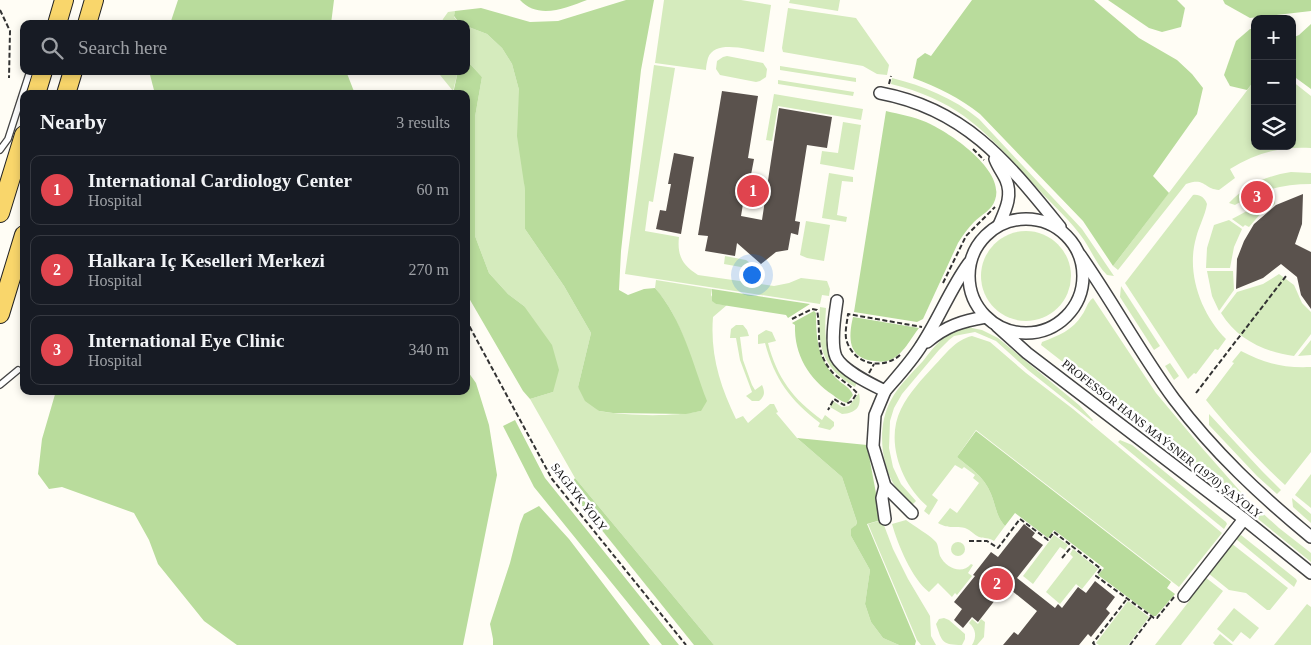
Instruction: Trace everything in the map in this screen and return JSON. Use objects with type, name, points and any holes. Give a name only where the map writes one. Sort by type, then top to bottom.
[{"type":"main road","points":[[58,20],[64,0]]},
{"type":"main road","points":[[88,20],[94,0]]},
{"type":"main road","points":[[37,90],[42,75]]},
{"type":"main road","points":[[0,213],[20,148]]},
{"type":"main road","points":[[0,314],[20,248]]},
{"type":"street","points":[[883,94],[923,104],[938,111],[975,134],[992,150],[1022,182],[1074,244],[1080,255],[1083,271],[1078,301],[1069,314],[1057,324],[1043,331],[1027,334],[1012,332],[997,326],[976,305],[970,291],[968,276],[970,261]]},
{"type":"street","points":[[992,150],[1009,186],[1010,193],[999,225]]},
{"type":"street","points":[[912,513],[885,486],[873,446],[875,416],[885,392],[920,348],[937,320],[957,280],[970,261],[976,247],[986,234],[999,225],[1015,219],[1033,219],[1050,224],[1065,233]]},
{"type":"street","name":"PROFESSOR HANS MAÝSNER (1970) ŞAÝOLY","points":[[1080,255],[1174,400],[1205,437],[1249,484],[1311,537]]},
{"type":"street","points":[[837,301],[834,343],[836,356],[854,373],[885,392]]},
{"type":"street","points":[[920,348],[940,331],[952,325],[986,317]]},
{"type":"street","name":"PROFESSOR HANS MAÝSNER (1970) ŞAÝOLY","points":[[997,326],[1027,353],[1244,519],[1311,573]]},
{"type":"street","points":[[885,486],[882,498],[885,519]]},
{"type":"street","points":[[1182,593],[1244,519]]},
{"type":"lane","points":[[24,90],[29,75]]},
{"type":"lane","points":[[0,150],[8,139],[20,102]]},
{"type":"lane","points":[[0,385],[18,370]]},
{"type":"path","points":[[0,10],[10,31],[9,78]]},
{"type":"path","points":[[883,94],[891,76]]},
{"type":"path","points":[[968,144],[989,166]]},
{"type":"path","points":[[943,284],[966,236],[996,206]]},
{"type":"path","points":[[1196,393],[1286,276]]},
{"type":"path","points":[[901,354],[894,360],[881,364],[868,362],[857,357],[846,341],[848,314],[922,327]]},
{"type":"path","points":[[917,334],[926,320]]},
{"type":"path","name":"SAGLYK ÝOLY","points":[[470,327],[552,479],[686,645]]},
{"type":"path","points":[[969,541],[987,541],[998,548],[1020,519],[1048,540],[1054,532],[1101,568],[1096,576],[1151,617],[1157,618],[1182,593]]},
{"type":"path","points":[[1062,558],[1072,546]]},
{"type":"path","points":[[1096,645],[1093,643],[1127,599]]},
{"type":"path","points":[[1130,645],[1151,617]]},
{"type":"green space","points":[[178,0],[334,0],[332,20],[171,20]]},
{"type":"green space","points":[[520,0],[587,0],[561,9],[544,11],[535,10]]},
{"type":"green space","points":[[626,0],[654,0],[641,70],[621,251],[619,290],[628,295],[644,289],[655,288],[665,300],[686,342],[707,401],[701,411],[686,414],[613,413],[599,411],[585,401],[578,387],[591,333],[564,286],[525,229],[525,190],[517,136],[519,90],[512,64],[502,48],[487,34],[470,28],[470,20],[457,20],[454,16],[455,11],[481,8],[530,22],[558,21]]},
{"type":"green space","points":[[664,0],[741,0],[771,5],[764,52],[733,47],[717,49],[708,58],[706,70],[655,63]]},
{"type":"green space","points":[[790,0],[840,0],[838,11],[789,3]]},
{"type":"green space","points":[[972,0],[1094,0],[1139,38],[1177,60],[1203,88],[1197,114],[1153,176],[1169,193],[1113,266],[1083,221],[980,114],[948,93],[913,78],[917,59],[925,53],[931,56]]},
{"type":"green space","points":[[1108,0],[1177,0],[1185,8],[1181,27],[1162,32],[1149,28]]},
{"type":"green space","points":[[1223,0],[1311,0],[1311,11],[1276,15],[1251,15],[1250,18],[1225,4]]},
{"type":"green space","points":[[788,8],[856,18],[889,65],[887,75],[877,74],[863,66],[783,52]]},
{"type":"green space","points":[[455,11],[454,17],[457,20],[443,20],[448,12]]},
{"type":"green space","points":[[1311,24],[1311,89],[1296,78],[1296,36]]},
{"type":"green space","points":[[470,28],[487,34],[502,48],[512,64],[519,90],[525,190],[525,229],[564,286],[591,333],[578,387],[599,411],[650,415],[701,411],[687,346],[674,316],[655,288],[656,280],[712,289],[711,295],[716,304],[727,305],[713,317],[713,344],[717,369],[736,419],[743,416],[748,423],[770,404],[774,404],[778,412],[776,413],[797,438],[842,477],[857,522],[851,536],[870,570],[865,604],[871,622],[883,638],[899,645],[714,645],[575,478],[530,399],[553,392],[524,306],[508,294],[489,273],[475,236],[475,117],[482,77],[471,65]]},
{"type":"green space","points":[[1251,29],[1251,85],[1247,90],[1230,86],[1224,75],[1236,41]]},
{"type":"green space","points":[[727,56],[763,63],[767,69],[766,77],[756,82],[720,75],[716,69],[717,61]]},
{"type":"green space","points":[[470,65],[482,77],[475,117],[475,236],[489,273],[508,294],[524,306],[552,345],[559,370],[553,392],[530,399],[523,391],[470,300],[470,90],[454,90],[457,75],[470,75]]},
{"type":"green space","points":[[654,65],[675,68],[653,202],[649,201],[645,231],[679,237],[679,249],[684,263],[698,275],[774,286],[801,278],[827,281],[830,289],[829,296],[822,295],[820,304],[625,274]]},
{"type":"green space","points":[[780,66],[856,78],[856,82],[780,70]]},
{"type":"green space","points":[[150,75],[348,75],[353,90],[154,90]]},
{"type":"green space","points":[[440,75],[457,75],[452,90]]},
{"type":"green space","points":[[892,78],[938,94],[959,105],[979,119],[1082,229],[1114,276],[1107,275],[1103,271],[1084,240],[1062,213],[974,123],[938,101],[891,84]]},
{"type":"green space","points":[[778,80],[854,92],[853,96],[778,84]]},
{"type":"green space","points":[[1296,84],[1311,96],[1311,148],[1296,148]]},
{"type":"green space","points":[[1251,85],[1251,150],[1279,150],[1259,155],[1230,169],[1235,178],[1219,190],[1197,182],[1186,184],[1118,270],[1113,266]]},
{"type":"green space","points":[[774,94],[863,109],[861,120],[778,106],[772,141],[766,140]]},
{"type":"green space","points":[[886,111],[926,122],[961,143],[984,165],[992,177],[996,188],[994,204],[972,224],[958,243],[923,319],[917,322],[854,312]]},
{"type":"green space","points":[[843,122],[861,125],[854,170],[820,164],[822,151],[838,153]]},
{"type":"green space","points":[[1291,172],[1311,173],[1311,184],[1291,185],[1272,189],[1253,195],[1235,205],[1229,203],[1242,191],[1257,182]]},
{"type":"green space","points":[[829,173],[853,177],[853,182],[842,181],[837,215],[847,217],[846,222],[822,218]]},
{"type":"green space","points":[[1193,195],[1202,197],[1207,204],[1193,251],[1195,279],[1198,292],[1209,318],[1226,339],[1218,350],[1215,349],[1196,374],[1194,373],[1188,379],[1125,283]]},
{"type":"green space","points":[[1274,199],[1275,204],[1262,212],[1249,227],[1245,225],[1243,227],[1232,219],[1262,203]]},
{"type":"green space","points":[[1229,220],[1242,229],[1234,247],[1230,268],[1206,268],[1207,248],[1214,225]]},
{"type":"green space","points":[[806,221],[830,225],[824,261],[800,255]]},
{"type":"green space","points":[[1026,231],[1043,235],[1058,244],[1067,259],[1071,276],[1067,293],[1058,308],[1043,317],[1026,321],[1009,317],[994,308],[985,293],[981,276],[985,259],[994,244],[1009,235]]},
{"type":"green space","points":[[725,256],[746,260],[753,265],[752,269],[724,264]]},
{"type":"green space","points":[[1207,271],[1233,271],[1234,290],[1219,311],[1212,296]]},
{"type":"green space","points":[[1279,274],[1294,285],[1302,303],[1311,312],[1311,334],[1294,356],[1272,351],[1252,343],[1235,330],[1221,313],[1237,292],[1263,284]]},
{"type":"green space","points":[[1121,286],[1160,346],[1154,350],[1120,297]]},
{"type":"green space","points":[[712,289],[810,304],[788,318],[786,315],[716,304],[712,301]]},
{"type":"green space","points":[[1093,298],[1156,393],[1247,499],[1279,528],[1311,553],[1311,562],[1041,345],[1042,342],[1070,329]]},
{"type":"green space","points":[[820,307],[826,308],[825,334],[830,351],[839,364],[857,382],[855,387],[835,371],[828,363],[824,354],[819,333]]},
{"type":"green space","points":[[814,311],[816,313],[819,349],[822,357],[837,379],[852,392],[853,395],[847,403],[836,398],[817,382],[800,356],[795,336],[795,325],[792,323]]},
{"type":"green space","points":[[853,317],[919,328],[895,358],[882,362],[866,359],[855,352],[851,340]]},
{"type":"green space","points":[[736,325],[743,325],[749,336],[740,337],[743,360],[755,390],[762,385],[763,387],[763,396],[759,401],[752,401],[746,396],[752,392],[740,360],[736,338],[730,338],[731,329]]},
{"type":"green space","points":[[967,327],[982,330],[998,338],[1079,405],[1093,420],[1028,370],[996,341],[975,332],[954,336],[939,350],[902,394],[894,408],[890,421],[889,448],[893,467],[901,484],[916,501],[912,505],[896,488],[886,468],[882,433],[887,410],[898,389],[937,344],[953,331]]},
{"type":"green space","points":[[766,330],[772,332],[776,341],[768,343],[781,377],[795,396],[812,412],[822,420],[825,415],[834,422],[834,426],[830,430],[818,427],[820,423],[800,406],[779,379],[765,343],[758,344],[758,335]]},
{"type":"green space","points":[[972,336],[990,342],[1222,533],[1179,587],[976,430],[957,457],[985,482],[998,515],[1005,526],[994,541],[979,537],[965,528],[938,523],[950,508],[957,513],[979,483],[973,478],[975,475],[964,467],[962,469],[955,465],[932,495],[938,500],[929,515],[924,511],[927,506],[910,486],[898,461],[895,448],[896,421],[904,403],[925,376],[956,344]]},
{"type":"green space","points":[[1311,340],[1311,355],[1298,356]]},
{"type":"green space","points":[[1241,351],[1275,364],[1292,367],[1311,367],[1311,452],[1285,485],[1244,444],[1206,400]]},
{"type":"green space","points":[[1170,363],[1179,376],[1174,380],[1165,366]]},
{"type":"green space","points":[[470,375],[476,383],[489,425],[497,475],[463,645],[237,645],[204,621],[158,564],[149,540],[134,513],[62,487],[49,489],[38,474],[42,439],[55,395],[470,395]]},
{"type":"green space","points":[[859,393],[859,406],[854,411],[842,414],[830,407],[833,401],[842,407],[849,406]]},
{"type":"green space","points":[[1209,414],[1281,490],[1277,494],[1257,476],[1209,425]]},
{"type":"green space","points":[[515,420],[545,478],[679,645],[662,645],[534,487],[503,426]]},
{"type":"green space","points":[[976,431],[1171,582],[1167,588],[1175,594],[1156,616],[1153,616],[1098,575],[1104,568],[1054,530],[1048,538],[1015,513],[1005,526],[998,515],[985,482],[957,457]]},
{"type":"green space","points":[[797,438],[867,445],[881,520],[867,524],[916,641],[915,645],[899,645],[883,638],[871,622],[865,604],[870,570],[851,536],[851,529],[857,522],[842,477]]},
{"type":"green space","points":[[1120,440],[1132,445],[1226,522],[1227,524],[1224,529],[1118,442]]},
{"type":"green space","points":[[1311,474],[1311,508],[1295,495]]},
{"type":"green space","points":[[575,478],[714,645],[694,645],[568,488]]},
{"type":"green space","points":[[1292,498],[1311,514],[1311,523],[1293,507]]},
{"type":"green space","points":[[539,506],[569,539],[650,645],[493,645],[490,624],[510,563],[520,524],[524,514]]},
{"type":"green space","points":[[882,520],[893,549],[908,579],[930,616],[931,636],[936,645],[921,645],[917,640],[868,524]]},
{"type":"green space","points":[[906,520],[935,541],[940,556],[950,567],[963,569],[971,564],[973,565],[968,573],[972,576],[957,595],[955,593],[952,597],[938,583],[929,592],[917,579],[902,551],[892,524]]},
{"type":"green space","points":[[1054,535],[1068,545],[1065,550],[1060,547],[1033,584],[1023,576]]},
{"type":"green space","points":[[1241,535],[1296,579],[1294,587],[1236,539]]},
{"type":"green space","points":[[958,542],[963,544],[965,549],[963,554],[958,556],[953,554],[951,549],[953,544]]},
{"type":"green space","points":[[1231,543],[1288,588],[1270,610],[1267,610],[1246,593],[1229,590],[1208,573]]},
{"type":"green space","points":[[1073,549],[1098,569],[1082,589],[1076,584],[1060,604],[1046,592],[1073,557],[1070,554]]},
{"type":"green space","points":[[1205,577],[1223,591],[1181,645],[1155,645],[1190,600],[1188,599]]},
{"type":"green space","points":[[1128,601],[1149,617],[1128,645],[1099,645],[1096,643]]},
{"type":"green space","points":[[1307,604],[1311,607],[1311,645],[1274,645]]},
{"type":"green space","points":[[1234,608],[1259,628],[1250,639],[1241,632],[1233,642],[1217,629]]},
{"type":"green space","points":[[944,618],[965,634],[962,645],[950,644],[942,639],[936,624],[939,619]]},
{"type":"green space","points":[[972,619],[978,624],[981,619],[985,622],[984,637],[977,645],[972,645],[975,636],[974,630],[969,623]]},
{"type":"green space","points":[[1220,634],[1233,645],[1215,645],[1213,643]]},
{"type":"building","points":[[722,91],[758,96],[748,158],[754,159],[750,180],[747,180],[741,216],[762,220],[779,108],[832,117],[827,148],[807,145],[795,221],[800,222],[798,235],[791,233],[788,250],[776,252],[761,264],[737,243],[735,256],[705,251],[708,236],[698,235]]},
{"type":"building","points":[[674,153],[694,157],[681,234],[656,229],[660,210],[666,211],[671,184],[668,184]]},
{"type":"building","points":[[1303,194],[1302,224],[1295,244],[1311,252],[1311,309],[1301,295],[1297,277],[1281,264],[1263,278],[1236,289],[1237,259],[1244,241],[1254,224],[1276,205]]},
{"type":"building","points":[[1024,524],[1035,533],[1032,537],[1043,545],[1017,578],[1055,608],[1058,604],[1062,608],[1078,587],[1086,593],[1095,581],[1115,597],[1106,609],[1110,613],[1091,637],[1088,634],[1079,645],[1003,645],[1014,632],[1018,635],[1037,611],[1006,586],[978,622],[972,617],[963,628],[954,620],[962,609],[954,602],[975,576],[973,575],[991,552],[998,557]]},
{"type":"place","name":"International Cardiology Center","points":[[753,191]]},
{"type":"place","name":"International Eye Clinic","points":[[1257,197]]},
{"type":"place","name":"Halkara Iç Keselleri Merkezi","points":[[997,584]]}]
